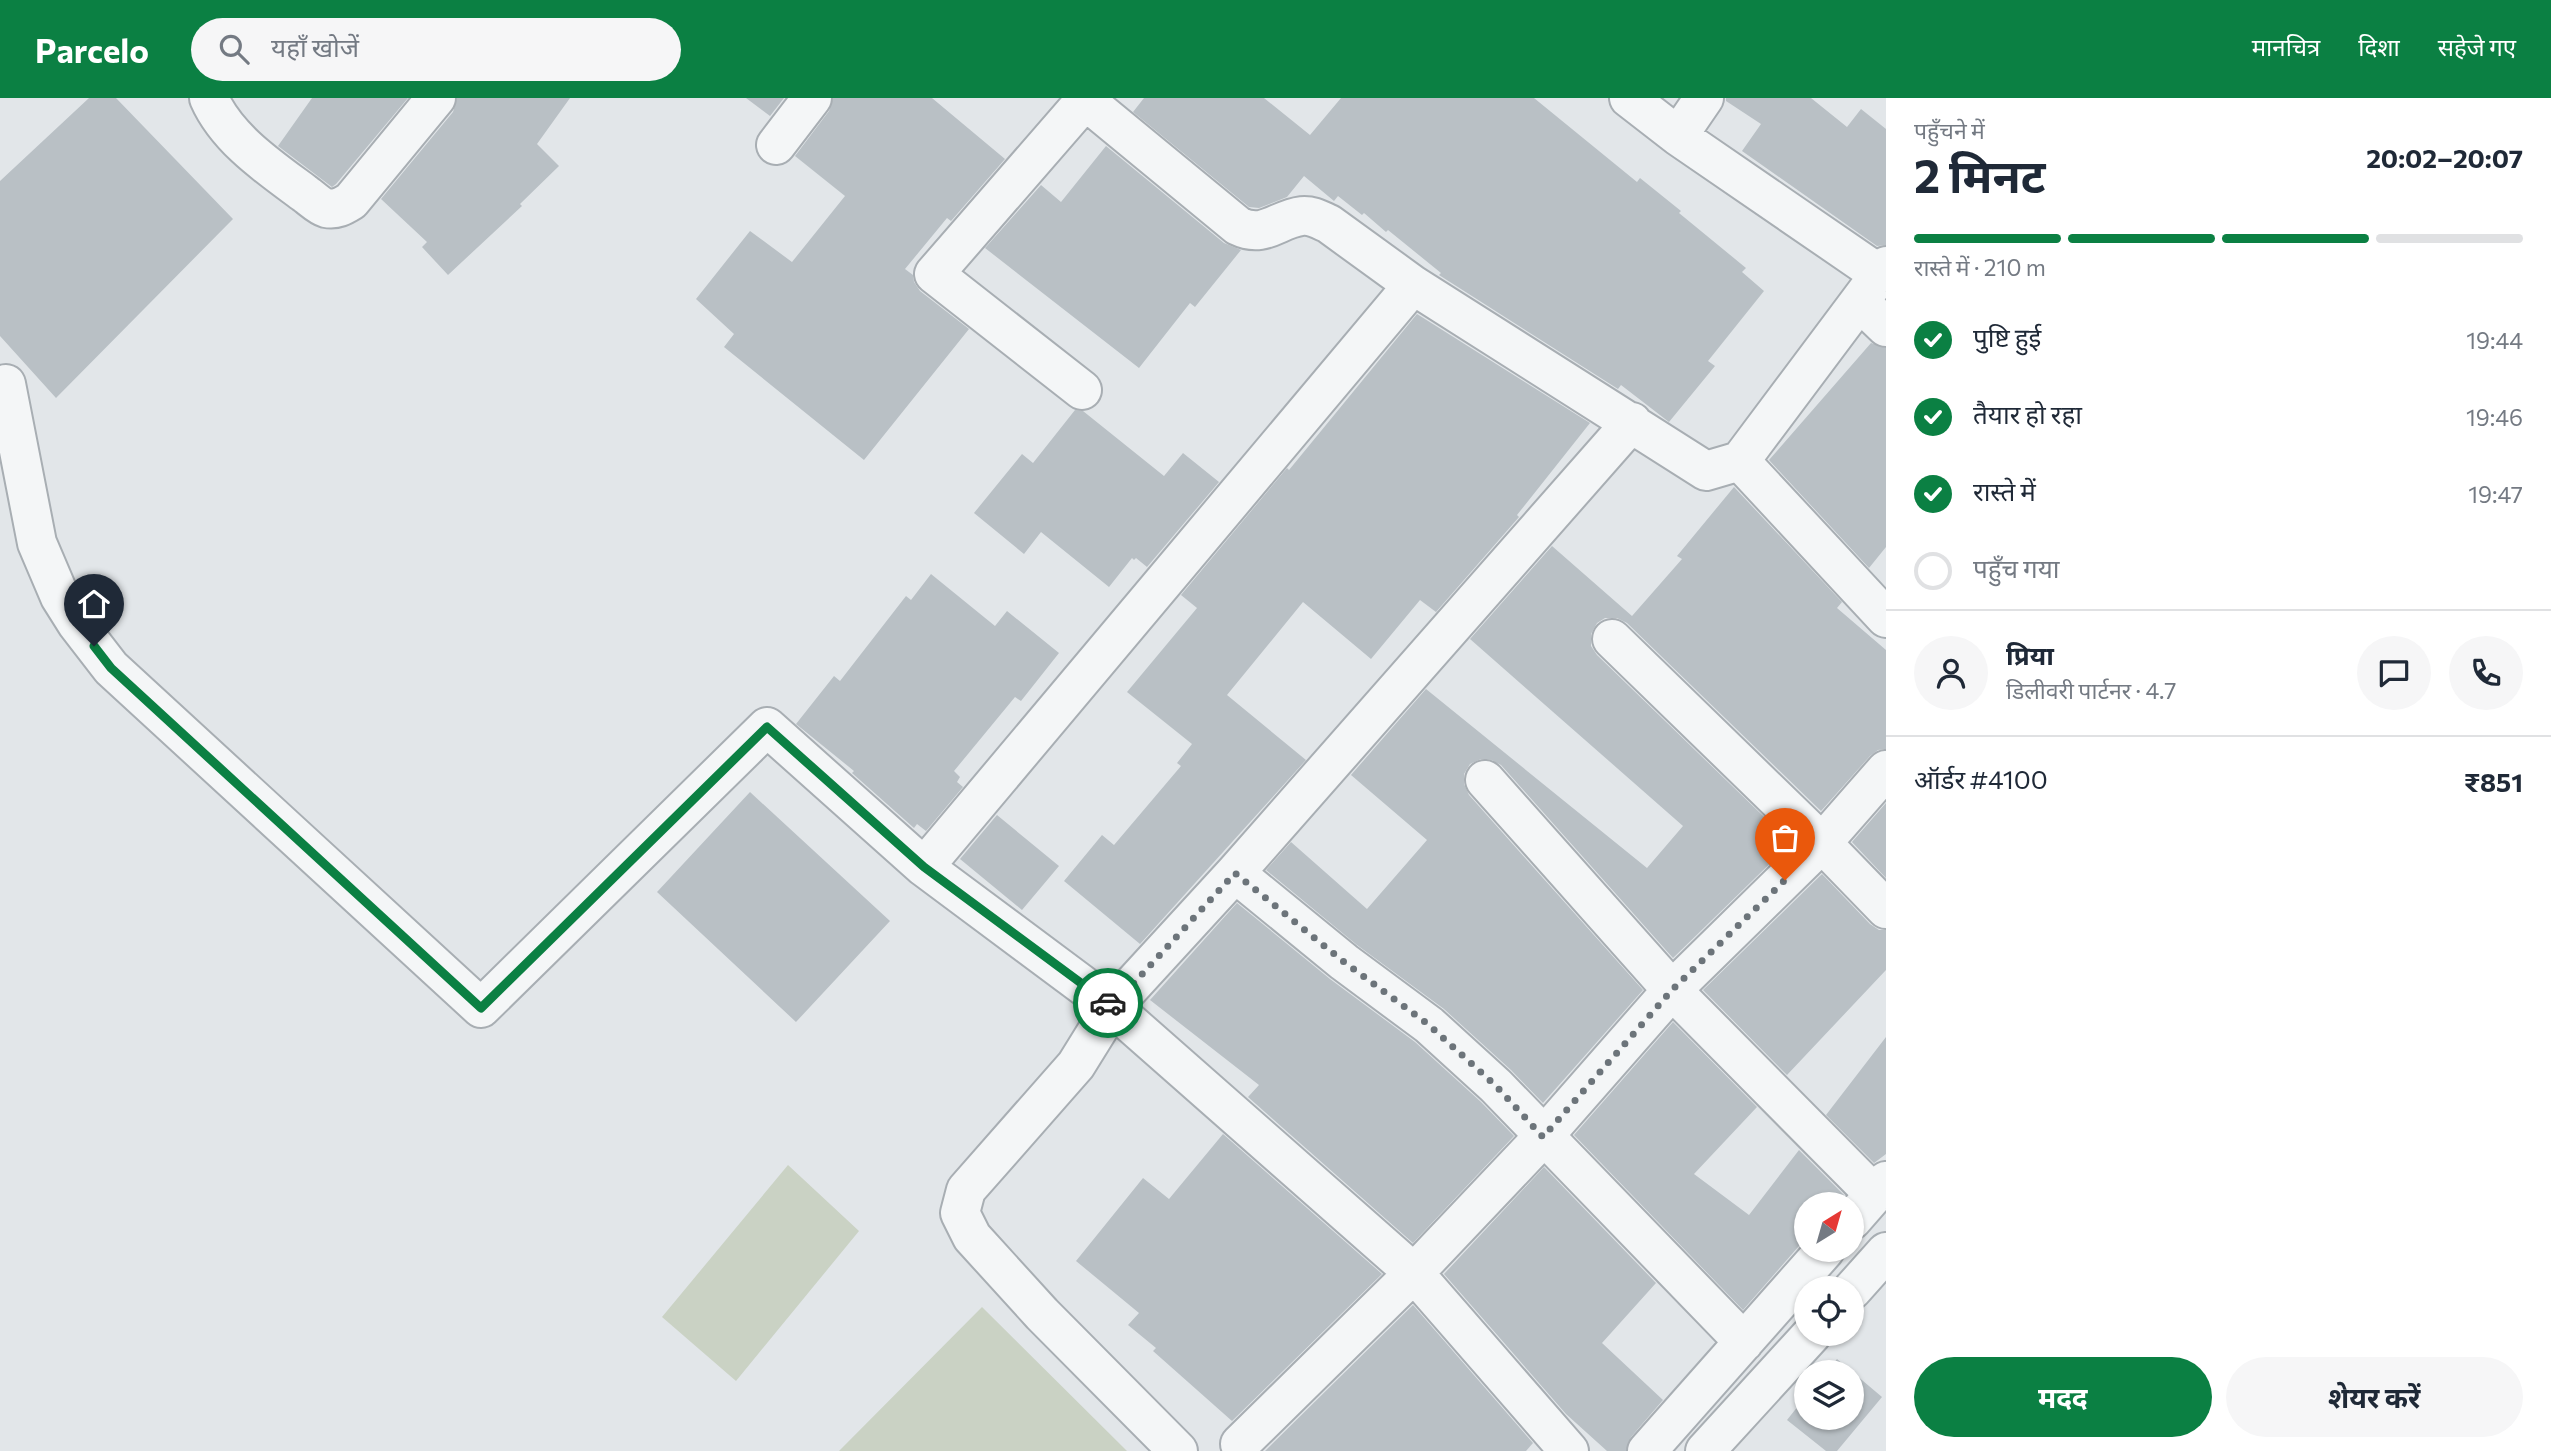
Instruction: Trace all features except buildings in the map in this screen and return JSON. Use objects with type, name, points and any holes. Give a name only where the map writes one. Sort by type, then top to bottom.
[{"type":"street","points":[[209,98],[214,110],[231,131],[271,169],[325,208],[339,208],[351,201],[436,98]]},
{"type":"street","points":[[776,145],[812,98]]},
{"type":"street","points":[[1082,390],[933,274],[1086,99],[1238,226],[1250,232],[1264,230],[1301,216],[1314,217],[1329,224],[1413,285],[1706,471],[1740,461],[1878,292],[1629,98]]},
{"type":"street","points":[[1678,136],[1704,98]]},
{"type":"street","points":[[924,867],[1413,285]]},
{"type":"street","points":[[6,384],[37,543],[60,597],[77,624],[111,668],[481,1008],[767,727],[924,867],[1112,1007],[1414,1273],[1569,1451]]},
{"type":"street","points":[[1178,1451],[1042,1314],[972,1237],[960,1213],[966,1190],[1076,1065],[1112,1007],[1235,873],[1632,422]]},
{"type":"street","points":[[1740,461],[1886,618]]},
{"type":"street","points":[[1612,639],[1886,909]]},
{"type":"street","points":[[1240,1444],[1414,1273],[1543,1137],[1672,990],[1822,843],[1886,770]]},
{"type":"street","points":[[1485,780],[1672,990],[1871,1198]]},
{"type":"street","points":[[1235,873],[1344,962],[1429,1025],[1496,1086],[1744,1342]]},
{"type":"street","points":[[1864,1277],[1886,1252]]},
{"type":"street","points":[[1647,1451],[1814,1262]]},
{"type":"street","points":[[1705,1451],[1801,1346]]},
{"type":"shaded area","points":[[788,1165],[859,1231],[736,1381],[662,1317]]},
{"type":"shaded area","points":[[982,1307],[1127,1451],[839,1451]]},
{"type":"way so far","points":[[1108,1003],[1112,1007],[1235,873],[1344,962],[1429,1025],[1496,1086],[1543,1137],[1672,990],[1785,880]]},
{"type":"route","points":[[94,646],[111,668],[481,1008],[767,727],[924,867],[1108,1003]]}]
